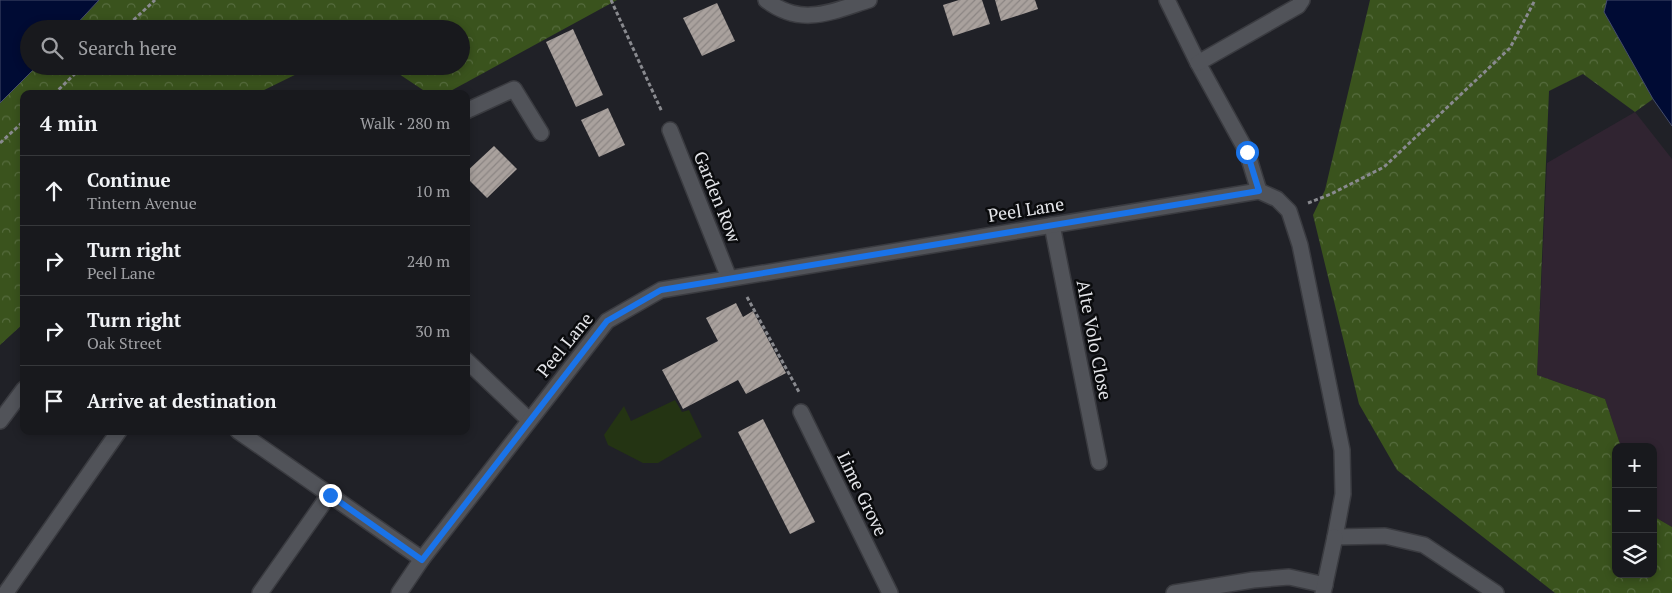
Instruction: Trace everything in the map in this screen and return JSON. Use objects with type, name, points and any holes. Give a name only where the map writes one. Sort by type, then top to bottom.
[{"type":"street","points":[[766,0],[784,12],[814,16],[866,0]]},
{"type":"street","points":[[1167,0],[1198,63],[1247,152],[1259,191],[1277,199],[1289,211],[1300,245],[1342,450],[1343,494],[1324,589],[1289,577],[1253,580],[1174,593]]},
{"type":"street","points":[[1198,63],[1298,6],[1302,0]]},
{"type":"street","points":[[470,109],[514,89],[541,133]]},
{"type":"street","name":"Garden Row","points":[[670,130],[733,277]]},
{"type":"street","name":"Peel Lane","points":[[399,593],[529,420],[607,321],[661,290],[1259,191]]},
{"type":"street","name":"Alte Volo Close","points":[[1052,225],[1099,462]]},
{"type":"street","points":[[470,364],[529,420]]},
{"type":"street","points":[[0,421],[20,394]]},
{"type":"street","name":"Lime Grove","points":[[801,412],[890,593]]},
{"type":"street","points":[[6,590],[116,435]]},
{"type":"street","points":[[244,435],[422,560]]},
{"type":"street","points":[[260,593],[330,495]]},
{"type":"street","points":[[1335,537],[1385,536],[1424,545],[1496,593]]},
{"type":"path","points":[[134,20],[155,0]]},
{"type":"path","points":[[611,0],[670,130]]},
{"type":"path","points":[[1289,211],[1332,194],[1384,167],[1510,48],[1535,0]]},
{"type":"path","points":[[58,90],[74,75]]},
{"type":"path","points":[[0,144],[20,126]]},
{"type":"path","points":[[733,277],[801,394],[801,412]]},
{"type":"shaded area","points":[[1635,112],[1672,159],[1672,527],[1657,518],[1657,443],[1620,443],[1605,399],[1537,375],[1547,163]]},
{"type":"green space","points":[[99,0],[617,0],[452,90],[423,90],[400,75],[470,75],[470,20],[80,20]]},
{"type":"green space","points":[[1370,0],[1607,0],[1604,12],[1653,99],[1635,112],[1583,74],[1549,91],[1537,375],[1605,399],[1620,443],[1612,443],[1612,578],[1657,578],[1657,518],[1672,527],[1672,593],[1555,593],[1397,470],[1359,404],[1313,215],[1325,190]]},
{"type":"green space","points":[[28,75],[295,75],[264,90],[20,90],[20,327],[0,345],[0,103]]},
{"type":"green space","points":[[675,400],[682,412],[689,410],[702,437],[658,463],[643,463],[608,445],[604,435],[624,406],[631,421]]},
{"type":"water","points":[[0,0],[99,0],[80,20],[20,20],[20,75],[28,75],[0,103]]},
{"type":"water","points":[[1607,0],[1672,0],[1672,126],[1653,99],[1604,12]]},
{"type":"building","points":[[959,0],[982,0],[990,24],[953,36],[943,5]]},
{"type":"building","points":[[995,0],[1035,0],[1038,9],[1001,21]]},
{"type":"building","points":[[717,3],[735,41],[702,56],[683,18]]},
{"type":"building","points":[[573,29],[603,95],[576,107],[546,42]]},
{"type":"building","points":[[608,108],[625,145],[599,157],[581,120]]},
{"type":"building","points":[[494,146],[517,169],[487,198],[470,181],[470,168]]},
{"type":"building","points":[[736,303],[743,317],[753,311],[786,373],[746,394],[738,380],[683,409],[662,370],[718,341],[706,318]]},
{"type":"building","points":[[763,419],[815,522],[790,534],[738,432]]},
{"type":"route","points":[[330,495],[422,560],[607,321],[661,290],[1259,191],[1247,152]]}]
